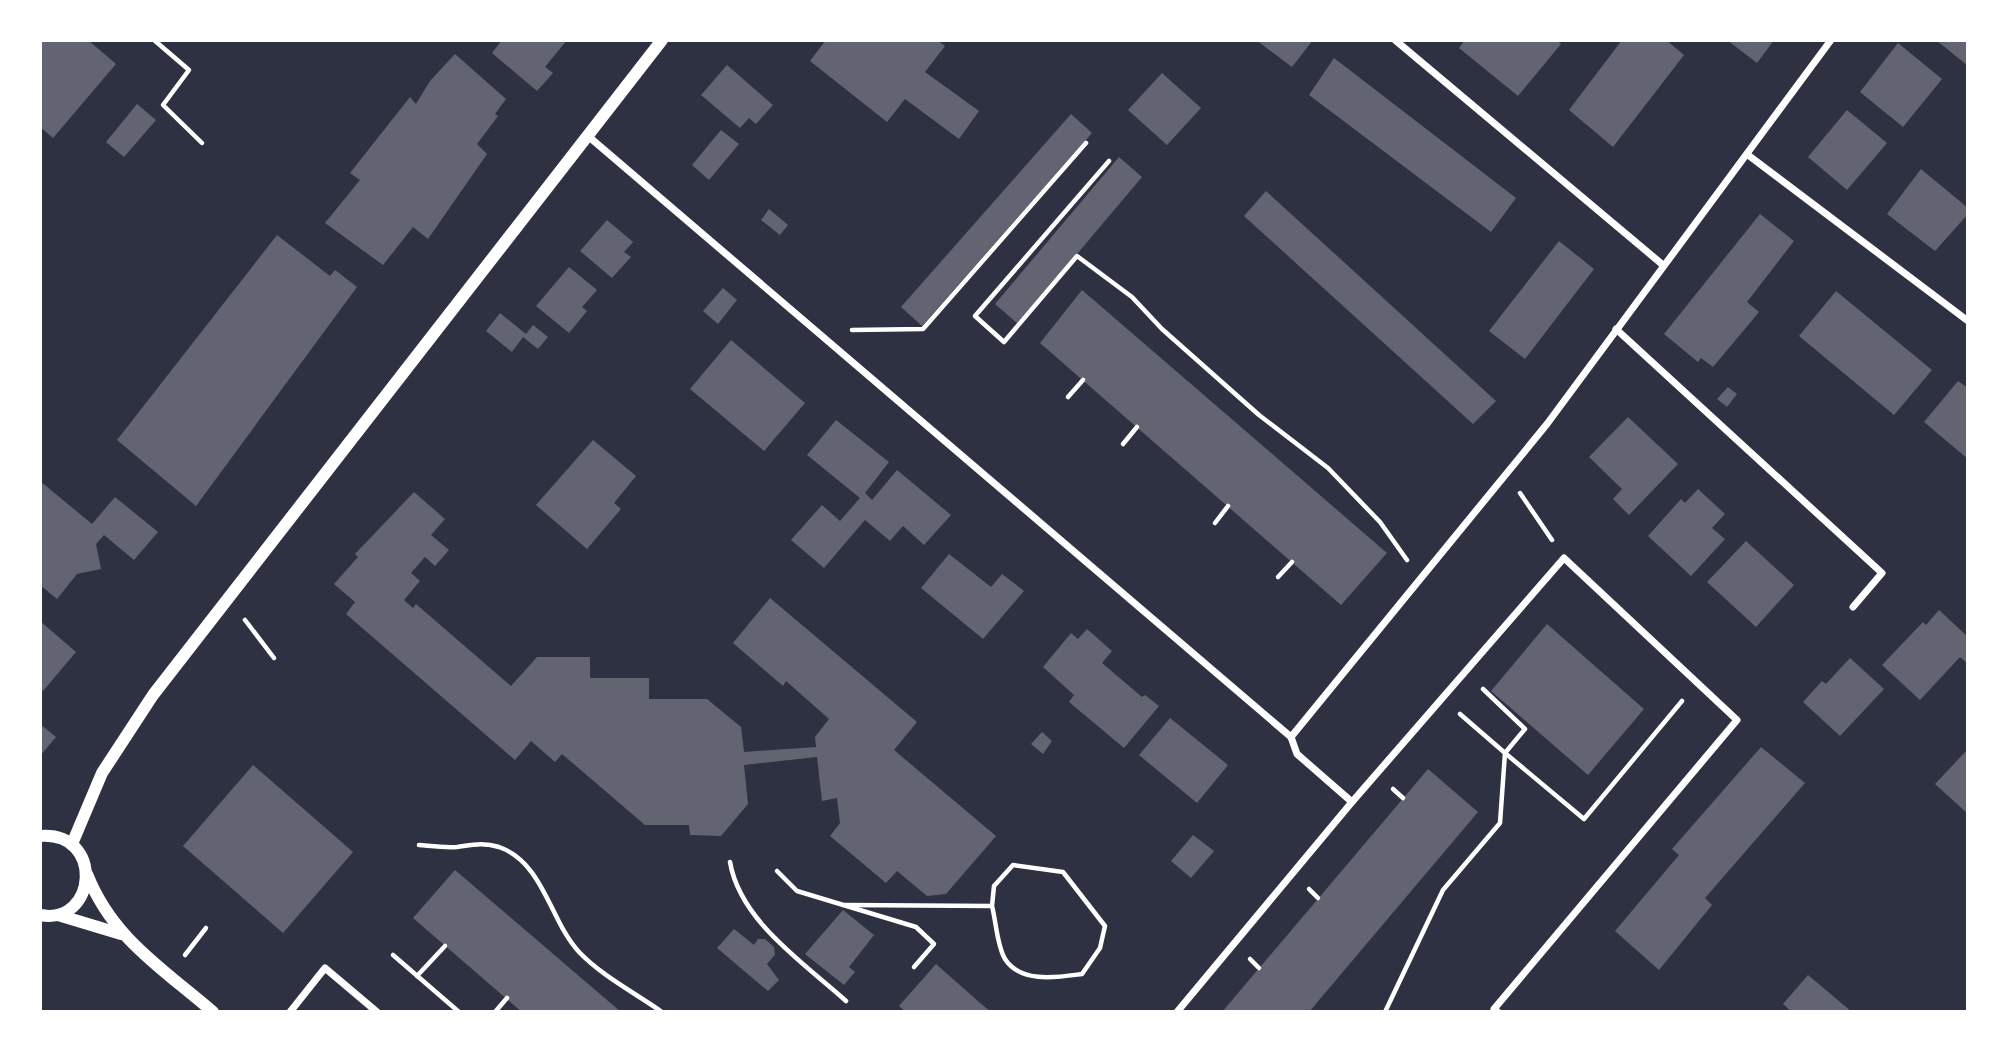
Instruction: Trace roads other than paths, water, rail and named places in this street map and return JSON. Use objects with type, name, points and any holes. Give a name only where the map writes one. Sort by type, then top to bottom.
[{"type":"street","points":[[72,844],[102,773],[153,695],[662,40]]},
{"type":"street","points":[[1292,737],[1422,581],[1503,478],[1748,155],[1831,40]]},
{"type":"street","points":[[1399,41],[1662,265]]},
{"type":"street","points":[[589,136],[1292,737],[1297,754],[1352,802]]},
{"type":"street","points":[[1748,155],[1968,321]]},
{"type":"street","points":[[1616,330],[1882,573],[1853,607]]},
{"type":"street","points":[[1177,1012],[1352,802],[1564,558],[1737,720],[1494,1009],[1497,1012]]},
{"type":"street","points":[[40,836],[60,838],[72,844],[80,853],[103,909],[121,934],[213,1012]]},
{"type":"street","points":[[58,915],[77,903],[86,885],[87,874]]},
{"type":"street","points":[[40,915],[58,915],[121,934]]},
{"type":"street","points":[[290,1012],[326,968],[377,1012]]}]
